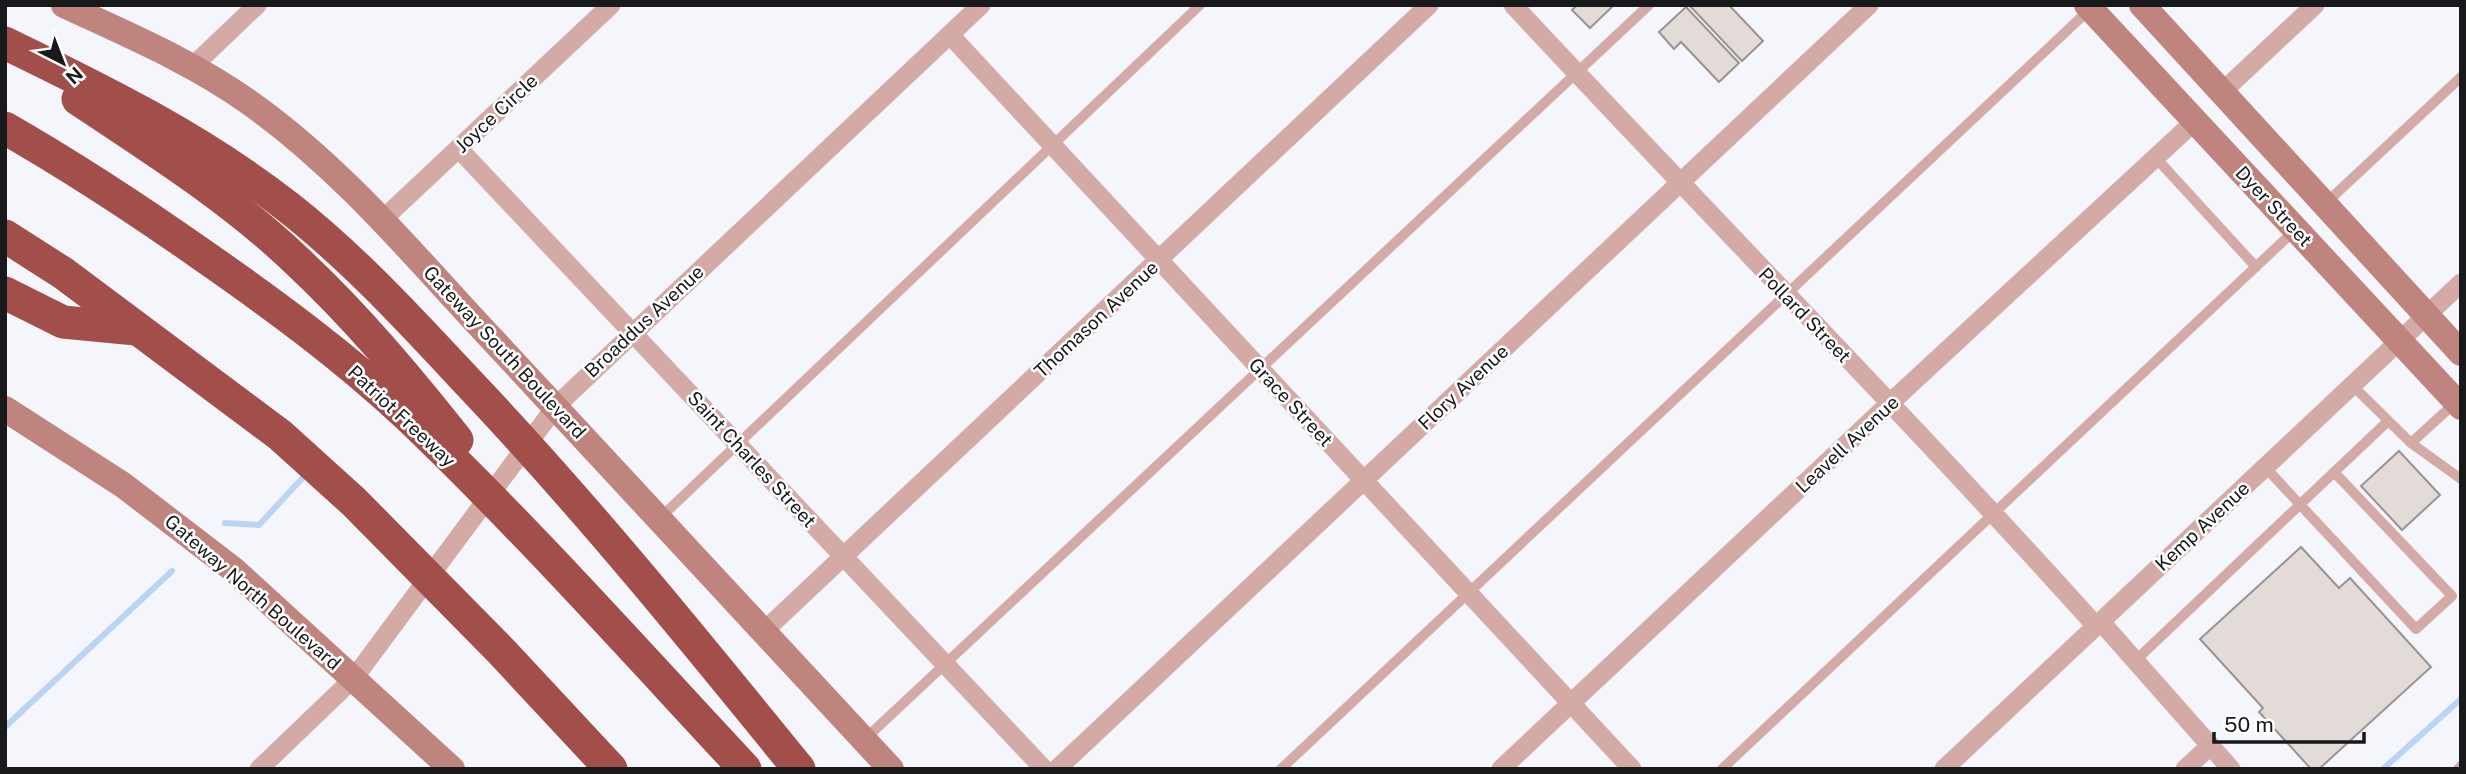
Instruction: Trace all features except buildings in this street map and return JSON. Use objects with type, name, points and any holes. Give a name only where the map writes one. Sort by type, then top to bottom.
[{"type":"highway","points":[[5,43],[96,87],[192,141],[289,208],[394,303],[537,455],[629,560],[799,769]]},
{"type":"highway","points":[[5,52],[165,157],[251,221],[296,260],[335,298],[411,401],[567,579],[745,769]]},
{"type":"highway","name":"Patriot Freeway","points":[[5,128],[124,200],[411,401]]},
{"type":"highway","points":[[5,236],[63,273],[280,435],[354,502],[502,652],[611,769]]},
{"type":"highway","points":[[5,293],[63,322],[136,329]]},
{"type":"main road","name":"Gateway South Boulevard","points":[[64,5],[193,66],[250,103],[304,144],[381,221],[556,406],[891,769]]},
{"type":"main road","name":"Dyer Street","points":[[2142,5],[2461,354]]},
{"type":"main road","name":"Dyer Street","points":[[2089,7],[2459,404]]},
{"type":"main road","name":"Gateway North Boulevard","points":[[5,409],[123,485],[175,523],[233,570],[452,769]]},
{"type":"street","points":[[193,66],[257,5]]},
{"type":"street","name":"Joyce Circle","points":[[381,221],[611,5]]},
{"type":"street","name":"Broaddus Avenue","points":[[258,769],[354,678],[556,406],[981,5]]},
{"type":"street","name":"Thomason Avenue","points":[[763,632],[1429,5]]},
{"type":"street","name":"Pollard Street","points":[[1513,5],[1679,184],[2135,661],[2231,769]]},
{"type":"street","name":"Flory Avenue","points":[[1057,769],[1869,5]]},
{"type":"street","points":[[2221,93],[2315,5]]},
{"type":"street","name":"Grace Street","points":[[950,35],[1632,769]]},
{"type":"street","name":"Leavell Avenue","points":[[1501,769],[1889,404],[2196,121]]},
{"type":"street","name":"Saint Charles Street","points":[[459,149],[1044,769]]},
{"type":"street","name":"Kemp Avenue","points":[[1944,769],[2461,283]]},
{"type":"street","points":[[2186,769],[2210,746]]},
{"type":"lane","points":[[660,519],[1200,5]]},
{"type":"lane","points":[[864,740],[1648,5]]},
{"type":"lane","points":[[1280,769],[2089,7]]},
{"type":"lane","points":[[2323,205],[2461,77]]},
{"type":"lane","points":[[2156,158],[2256,267]]},
{"type":"lane","points":[[1723,769],[2296,229]]},
{"type":"lane","points":[[2352,385],[2411,443],[2461,479]]},
{"type":"lane","points":[[2411,443],[2459,404]]},
{"type":"lane","points":[[2135,661],[2387,422]]},
{"type":"lane","points":[[2265,467],[2416,629],[2456,594],[2334,472]]},
{"type":"waterway","points":[[225,523],[259,525],[308,472]]},
{"type":"waterway","points":[[5,727],[172,571]]},
{"type":"waterway","points":[[2383,769],[2461,699]]}]
